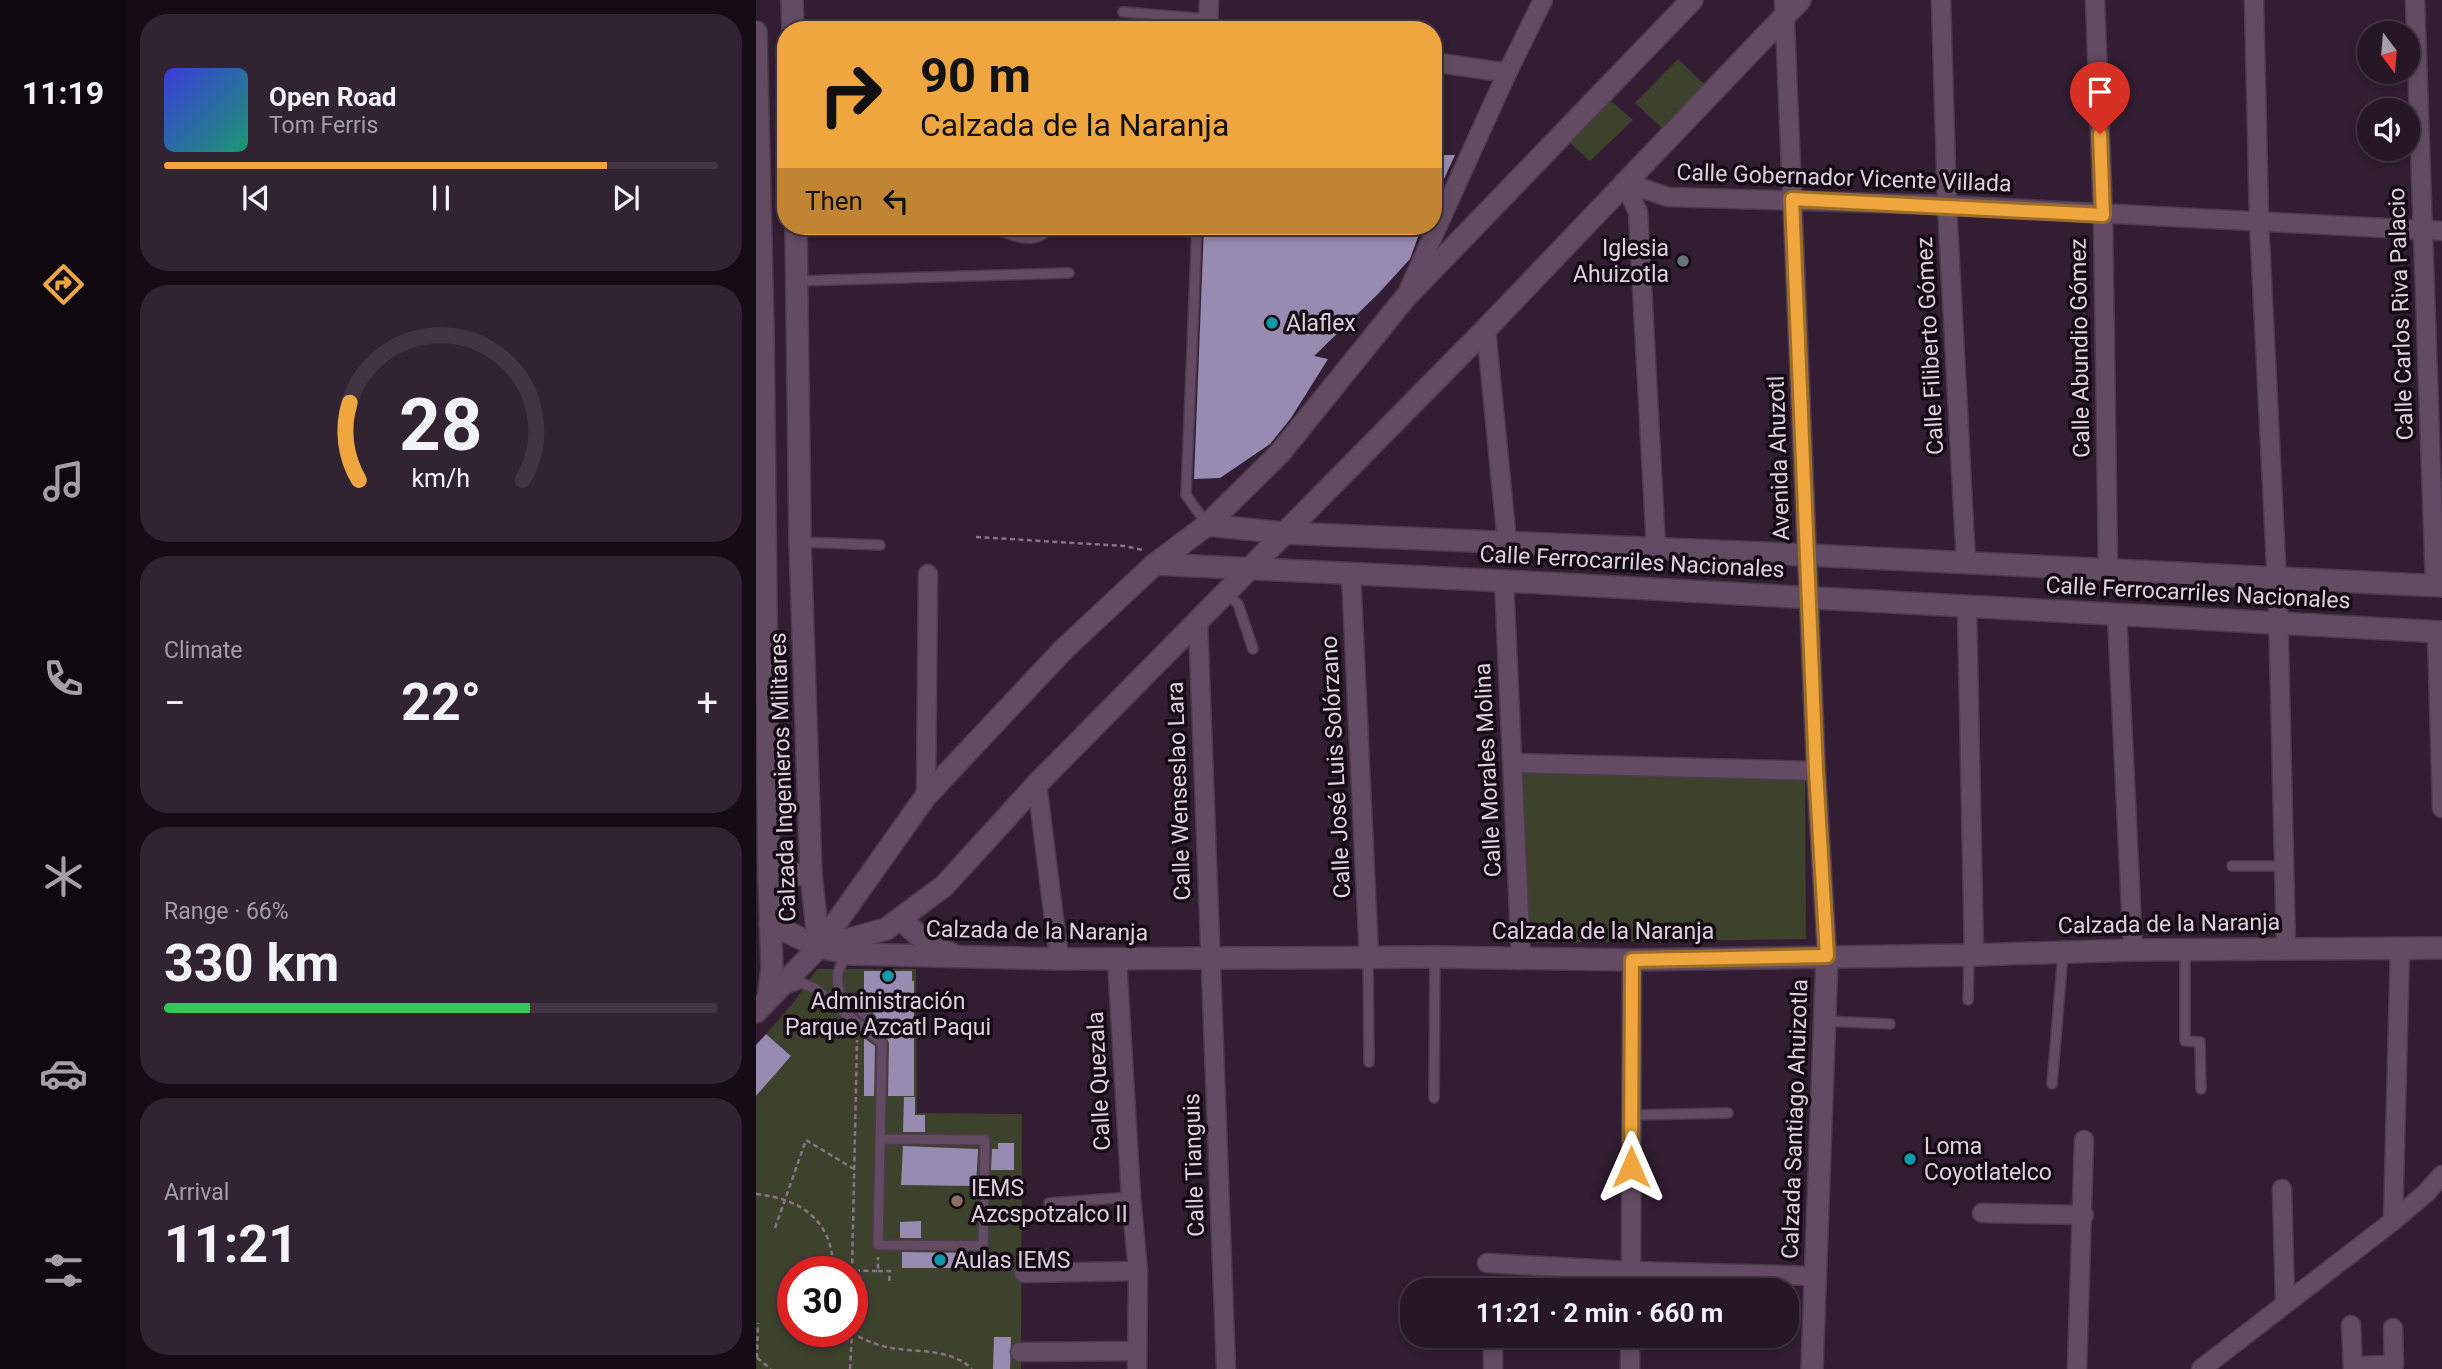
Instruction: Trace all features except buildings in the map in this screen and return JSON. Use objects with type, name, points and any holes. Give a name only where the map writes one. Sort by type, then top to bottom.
[{"type":"main road","points":[[792,0],[793,21]]},
{"type":"main road","points":[[762,1005],[819,947],[926,796],[1065,649],[1160,560],[1207,525],[1280,453],[1405,298],[1692,0]]},
{"type":"main road","points":[[819,947],[893,923],[944,886],[1037,784],[1486,328],[1784,8],[1800,0]]},
{"type":"main road","name":"Calzada Ingenieros Militares","points":[[756,32],[759,420],[772,968],[762,1005]]},
{"type":"main road","name":"Calzada Ingenieros Militares","points":[[796,235],[800,542],[811,874],[819,947]]},
{"type":"main road","points":[[759,420],[782,403],[797,384]]},
{"type":"main road","name":"Calle Ferrocarriles Nacionales","points":[[1207,525],[1284,533],[2438,586]]},
{"type":"main road","name":"Calle Ferrocarriles Nacionales","points":[[1160,560],[1249,569],[2439,632]]},
{"type":"main road","points":[[769,876],[811,874]]},
{"type":"main road","points":[[893,923],[887,946],[895,955]]},
{"type":"main road","points":[[893,923],[934,947],[959,956]]},
{"type":"main road","name":"Calzada de la Naranja","points":[[770,924],[819,947],[850,954],[1059,959],[1521,957],[1632,960],[2185,949],[2442,948]]},
{"type":"main road","name":"Calzada Santiago Ahuizotla","points":[[1812,1369],[1827,956]]},
{"type":"street","points":[[1209,0],[1210,21]]},
{"type":"street","points":[[1442,216],[1543,0]]},
{"type":"street","name":"Calle Filiberto Gómez","points":[[1941,0],[1947,205],[1966,563]]},
{"type":"street","name":"Calle Abundio Gómez","points":[[2095,0],[2103,215],[2108,569]]},
{"type":"street","points":[[2254,0],[2259,221],[2277,577],[2286,948]]},
{"type":"street","name":"Calle Carlos Riva Palacio","points":[[2415,0],[2438,586]]},
{"type":"street","name":"Avenida Ahuzotl","points":[[1784,8],[1816,771],[1827,956]]},
{"type":"street","points":[[1442,63],[1507,73]]},
{"type":"street","points":[[1624,182],[1638,212],[1656,548]]},
{"type":"street","name":"Calle Gobernador Vicente Villada","points":[[1624,182],[1668,197],[1947,205],[2442,231]]},
{"type":"street","points":[[1405,298],[1434,235]]},
{"type":"street","points":[[1486,328],[1507,542]]},
{"type":"street","points":[[926,796],[928,574]]},
{"type":"street","name":"Calle José Luis Solórzano","points":[[1351,574],[1368,958]]},
{"type":"street","name":"Calle Morales Molina","points":[[1504,581],[1521,957]]},
{"type":"street","points":[[1967,608],[1971,955]]},
{"type":"street","points":[[2117,615],[2133,950]]},
{"type":"street","name":"Calle Wenseslao Lara","points":[[1198,622],[1210,959]]},
{"type":"street","points":[[2439,632],[2442,808]]},
{"type":"street","points":[[1513,763],[1816,771]]},
{"type":"street","points":[[1037,784],[1059,959]]},
{"type":"street","points":[[2393,1221],[2400,948]]},
{"type":"street","name":"Calle Quezala","points":[[1117,959],[1131,1197],[1139,1271],[1137,1360]]},
{"type":"street","name":"Calle Tianguis","points":[[1210,959],[1226,1369]]},
{"type":"street","points":[[1631,1278],[1632,960]]},
{"type":"street","points":[[2077,1369],[2084,1215],[2084,1139]]},
{"type":"street","points":[[2201,1369],[2393,1221],[2426,1193],[2442,1175]]},
{"type":"street","points":[[2282,1189],[2285,1303]]},
{"type":"street","points":[[1982,1213],[2084,1215]]},
{"type":"street","points":[[1487,1263],[1816,1276]]},
{"type":"street","points":[[1024,1273],[1139,1271]]},
{"type":"street","points":[[2351,1325],[2353,1368],[2394,1367],[2393,1328]]},
{"type":"street","points":[[1493,1348],[1493,1369]]},
{"type":"street","points":[[1630,1348],[1630,1369]]},
{"type":"street","points":[[1020,1352],[1137,1360]]},
{"type":"lane","points":[[1123,12],[1175,21]]},
{"type":"lane","points":[[1013,235],[1025,239],[1040,235]]},
{"type":"lane","points":[[1197,235],[1186,495],[1207,525]]},
{"type":"lane","points":[[796,281],[1069,273]]},
{"type":"lane","points":[[800,542],[880,545]]},
{"type":"lane","points":[[1226,593],[1238,604],[1254,649]]},
{"type":"lane","points":[[2232,866],[2284,866]]},
{"type":"lane","points":[[2185,949],[2185,1041],[2200,1042],[2201,1089]]},
{"type":"lane","points":[[2052,1084],[2064,952]]},
{"type":"lane","points":[[850,954],[837,973],[840,993],[869,1018],[882,1043],[878,1245],[983,1246],[985,1140],[881,1139]]},
{"type":"lane","points":[[1968,1000],[1971,955]]},
{"type":"lane","points":[[1434,1098],[1435,957]]},
{"type":"lane","points":[[1368,958],[1369,1062]]},
{"type":"lane","points":[[762,1005],[803,983],[816,989],[882,1043]]},
{"type":"lane","points":[[1826,1021],[1890,1024]]},
{"type":"lane","points":[[1631,1115],[1728,1113]]},
{"type":"lane","points":[[1049,1203],[1131,1197]]},
{"type":"path","points":[[976,537],[1124,546],[1160,560]]},
{"type":"path","points":[[852,1256],[858,1022]]},
{"type":"path","points":[[775,1228],[806,1140],[854,1169]]},
{"type":"path","points":[[756,1194],[803,1207],[821,1224],[833,1256]]},
{"type":"path","points":[[878,1245],[878,1271]]},
{"type":"path","points":[[868,1271],[890,1271],[889,1282]]},
{"type":"path","points":[[758,1323],[756,1358],[771,1369]]},
{"type":"path","points":[[868,1340],[875,1344],[945,1354],[968,1364],[972,1369]]},
{"type":"path","points":[[850,1369],[851,1347]]},
{"type":"green space","points":[[1678,59],[1704,84],[1662,128],[1635,103]]},
{"type":"green space","points":[[1610,100],[1633,120],[1590,161],[1567,140]]},
{"type":"green space","points":[[1520,771],[1805,781],[1806,939],[1529,943]]},
{"type":"green space","points":[[817,969],[916,969],[917,1113],[1022,1114],[1021,1369],[756,1369],[756,1096],[791,1056],[766,1034],[794,1002]]},
{"type":"place","name":"Iglesia Ahuizotla","points":[[1683,261]]},
{"type":"place","name":"Alaflex","points":[[1272,323]]},
{"type":"place","name":"Administración Parque Azcatl Paqui","points":[[888,976]]},
{"type":"place","name":"Loma Coyotlatelco","points":[[1910,1159]]},
{"type":"place","name":"IEMS Azcspotzalco II","points":[[957,1201]]},
{"type":"place","name":"Aulas IEMS","points":[[940,1260]]},
{"type":"route","points":[[1631,1167],[1632,960],[1827,956],[1816,771],[1792,199],[2103,215],[2100,134]]}]
